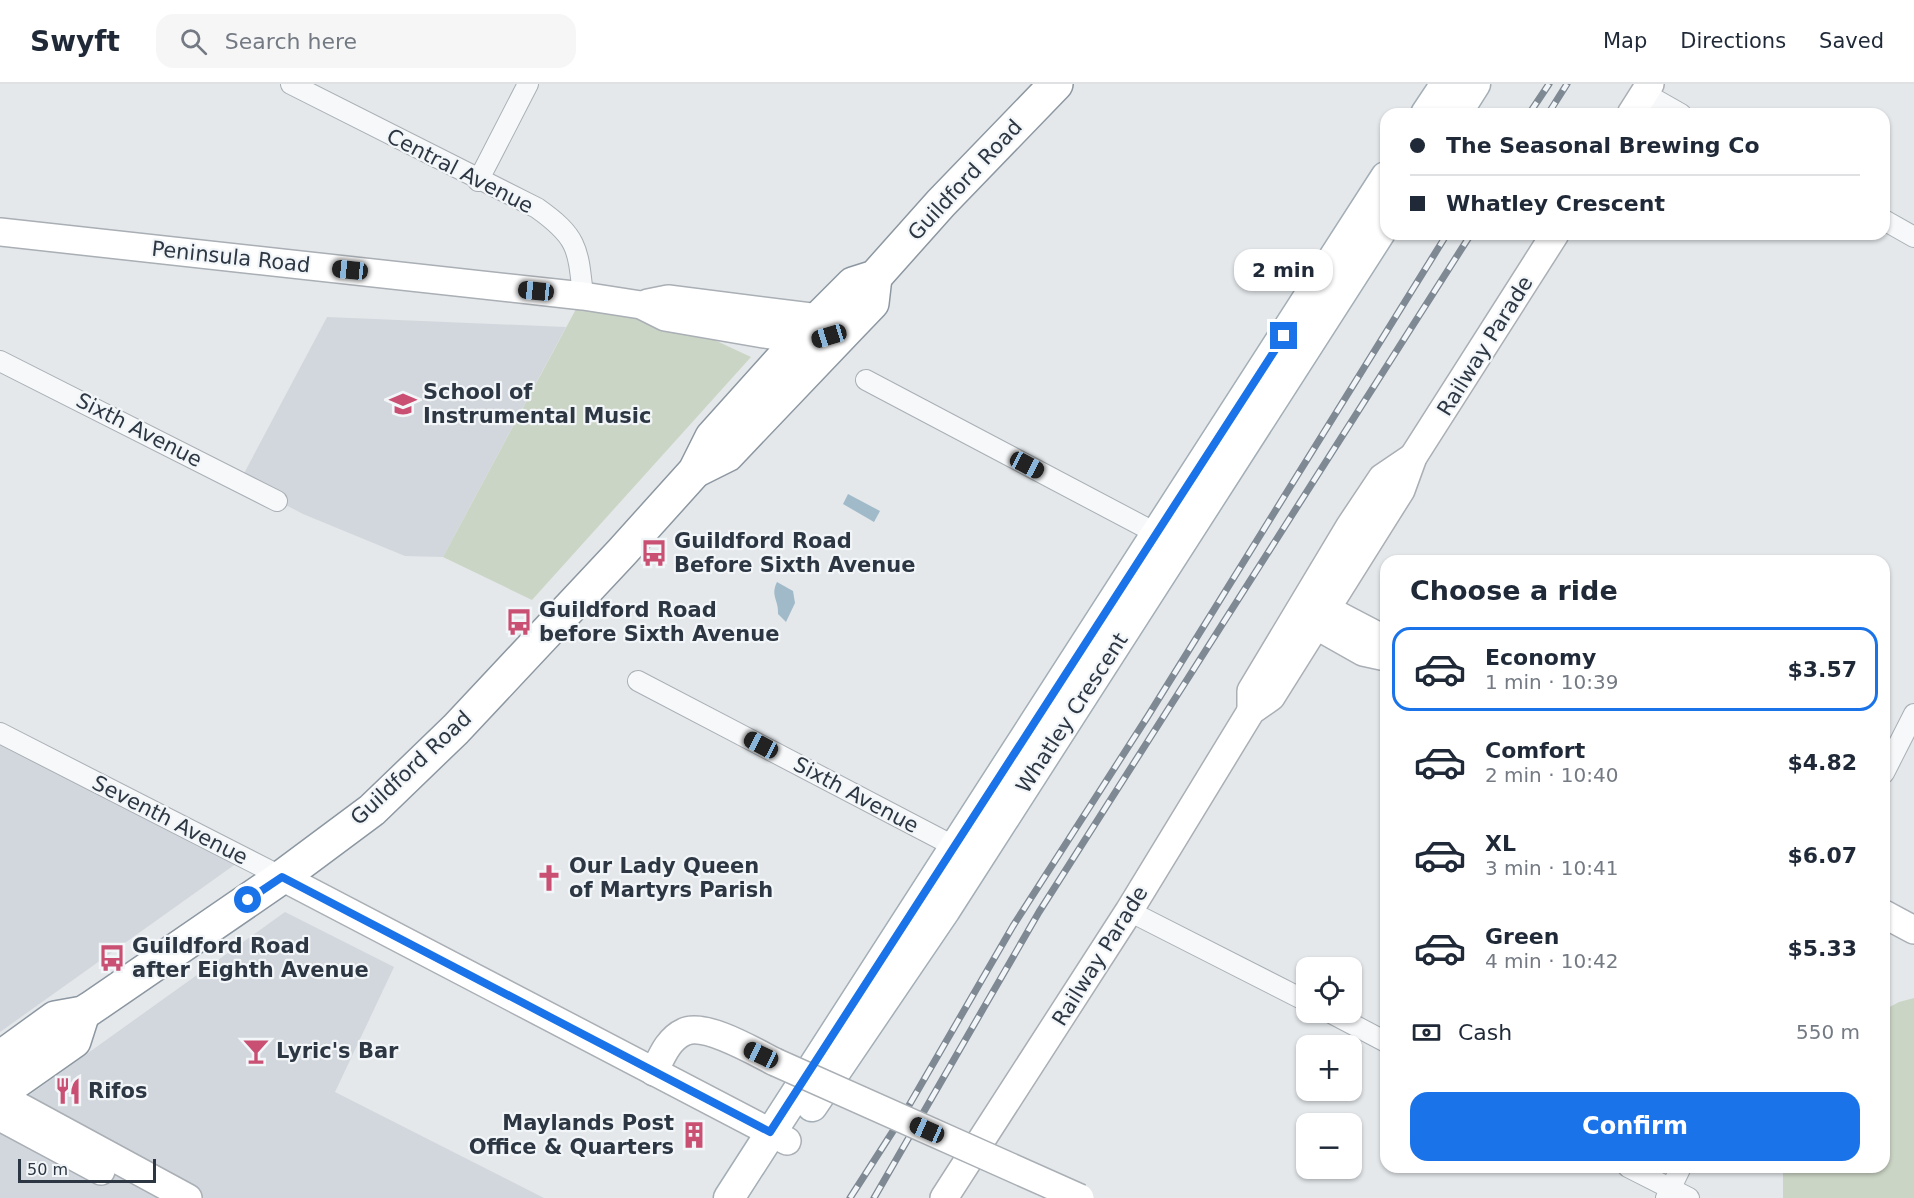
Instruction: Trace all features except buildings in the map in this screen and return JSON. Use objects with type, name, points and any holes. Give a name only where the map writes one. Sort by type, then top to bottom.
[{"type":"highway","name":"Guildford Road","points":[[0,1058],[55,1018],[83,1013],[282,877],[372,810],[456,729],[695,471],[712,436],[822,329],[872,303],[876,277],[941,203],[1056,84]]},
{"type":"highway","name":"Guildford Road","points":[[695,471],[727,454],[822,329]]},
{"type":"highway","points":[[0,1094],[74,1041],[83,1013]]},
{"type":"main road","points":[[1430,108],[1446,84]]},
{"type":"main road","points":[[1460,108],[1475,84]]},
{"type":"main road","name":"Whatley Crescent","points":[[1169,540],[1380,187]]},
{"type":"main road","name":"Whatley Crescent","points":[[729,1198],[779,1137],[967,853],[1169,540],[1380,232]]},
{"type":"main road","name":"Whatley Crescent","points":[[753,1198],[779,1137]]},
{"type":"street","name":"Central Avenue","points":[[291,84],[478,181],[537,208],[561,225],[578,250],[583,296]]},
{"type":"street","points":[[478,181],[528,84]]},
{"type":"street","points":[[1642,97],[1667,108]]},
{"type":"street","points":[[1890,223],[1914,237]]},
{"type":"street","name":"Peninsula Road","points":[[0,232],[583,296],[641,305],[665,317],[822,329]]},
{"type":"street","name":"Railway Parade","points":[[947,1197],[1129,911],[1251,711],[1271,697],[1312,612],[1401,490],[1413,458],[1551,240]]},
{"type":"street","name":"Sixth Avenue","points":[[0,361],[277,501]]},
{"type":"street","points":[[866,380],[1169,540]]},
{"type":"street","points":[[1312,612],[1380,638]]},
{"type":"street","points":[[1312,612],[1364,652],[1380,656]]},
{"type":"street","name":"Sixth Avenue","points":[[638,681],[967,853]]},
{"type":"street","points":[[1890,761],[1914,714]]},
{"type":"street","name":"Seventh Avenue","points":[[0,733],[282,877],[779,1137]]},
{"type":"street","points":[[1129,911],[1296,996]]},
{"type":"street","points":[[1890,917],[1914,930]]},
{"type":"street","points":[[1350,1023],[1380,1039]]},
{"type":"street","points":[[654,1072],[669,1044],[684,1031],[695,1029],[718,1035],[1080,1198]]},
{"type":"street","points":[[0,1094],[188,1198]]},
{"type":"street","points":[[0,1117],[153,1198]]},
{"type":"street","points":[[1637,1173],[1668,1193],[1689,1198]]},
{"type":"street","points":[[1668,1193],[1679,1173]]},
{"type":"shaded area","name":"School of Instrumental Music","points":[[327,317],[566,327],[443,557],[405,556],[303,514],[240,481]]},
{"type":"shaded area","points":[[0,733],[244,858],[0,1032]]},
{"type":"shaded area","points":[[285,912],[394,967],[335,1092],[544,1198],[0,1198],[0,1116]]},
{"type":"green space","points":[[583,296],[665,317],[751,357],[532,600],[443,557]]},
{"type":"green space","points":[[1914,998],[1914,1198],[1783,1198],[1783,1173],[1890,1173],[1890,1007]]},
{"type":"water","points":[[848,494],[880,511],[874,522],[843,504]]},
{"type":"water","points":[[777,582],[793,591],[795,603],[786,622],[778,614],[774,591]]},
{"type":"railway","points":[[1533,108],[1549,84]]},
{"type":"railway","points":[[1552,108],[1567,84]]},
{"type":"railway","points":[[850,1198],[904,1114],[1013,926],[1148,716],[1443,240]]},
{"type":"railway","points":[[874,1198],[1039,912],[1467,240]]},
{"type":"place","name":"School of Instrumental Music","points":[[403,404]]},
{"type":"place","name":"Guildford Road Before Sixth Avenue","points":[[654,553]]},
{"type":"place","name":"Guildford Road before Sixth Avenue","points":[[519,622]]},
{"type":"place","name":"Our Lady Queen of Martyrs Parish","points":[[549,878]]},
{"type":"place","name":"Guildford Road after Eighth Avenue","points":[[112,958]]},
{"type":"place","name":"Lyric's Bar","points":[[256,1051]]},
{"type":"place","name":"Rifos","points":[[68,1091]]},
{"type":"place","name":"Maylands Post Office & Quarters","points":[[694,1135]]},
{"type":"route","points":[[248,900],[282,877],[626,1059],[698,1093],[770,1132],[925,896],[1284,336]]}]
